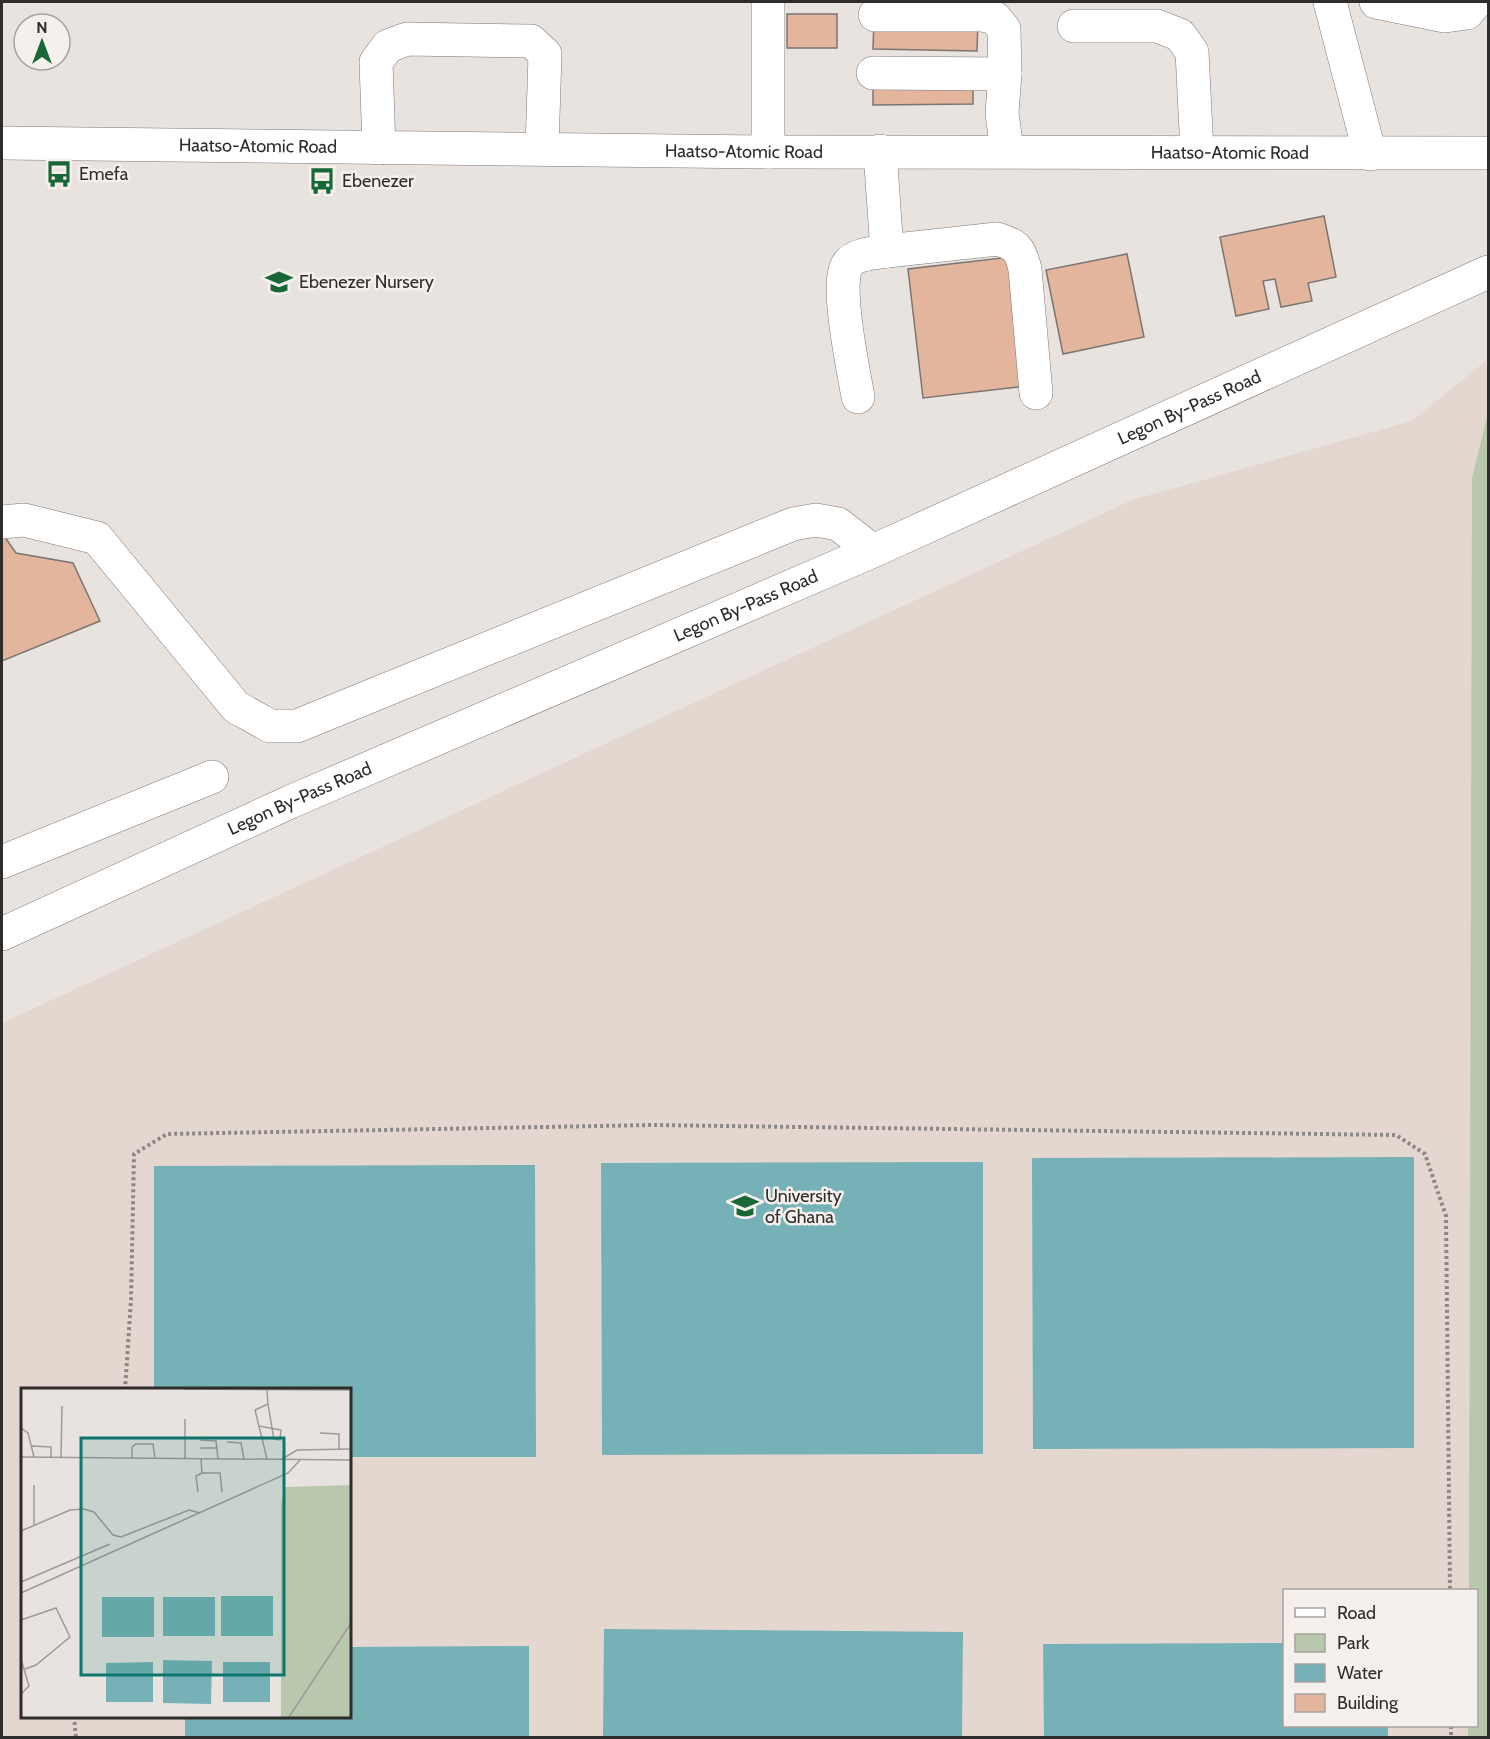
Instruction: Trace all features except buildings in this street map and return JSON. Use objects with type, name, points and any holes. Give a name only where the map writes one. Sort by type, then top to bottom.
[{"type":"street","points":[[768,2],[768,152]]},
{"type":"street","points":[[1330,2],[1370,154]]},
{"type":"street","points":[[1376,2],[1421,6],[1445,16],[1467,13],[1476,2]]},
{"type":"street","points":[[875,15],[982,15],[995,18],[1004,29],[1005,74],[1002,113],[1007,151]]},
{"type":"street","points":[[1074,26],[1157,26],[1180,35],[1192,52],[1197,151]]},
{"type":"street","points":[[379,148],[376,62],[388,46],[407,39],[531,41],[545,54],[542,149]]},
{"type":"street","points":[[873,73],[1005,74]]},
{"type":"street","name":"Haatso-Atomic Road","points":[[2,143],[768,152],[1197,151],[1370,154],[1485,148]]},
{"type":"street","points":[[880,151],[886,251]]},
{"type":"street","points":[[858,397],[843,297],[843,278],[847,265],[856,258],[886,251],[997,239],[1011,243],[1021,253],[1025,269],[1036,393]]},
{"type":"street","name":"Legon By-Pass Road","points":[[2,934],[290,802],[873,551],[1488,272]]},
{"type":"street","points":[[2,522],[24,520],[97,538],[236,706],[270,726],[297,726],[793,524],[816,520],[838,524],[873,551]]},
{"type":"street","points":[[2,862],[212,777]]},
{"type":"path","points":[[125,1388],[131,1300],[134,1154],[167,1134],[652,1125],[1396,1135],[1425,1154],[1446,1216],[1450,1589]]},
{"type":"path","points":[[75,1718],[76,1737]]},
{"type":"shaded area","name":"University of Ghana","points":[[1488,359],[1488,1737],[2,1737],[2,1023],[1132,500],[1412,421]]},
{"type":"green space","points":[[1488,413],[1488,1737],[1468,1738],[1468,1727],[1478,1727],[1478,1589],[1469,1589],[1472,478]]},
{"type":"water","points":[[1414,1157],[1414,1448],[1033,1449],[1032,1158]]},
{"type":"water","points":[[983,1162],[983,1454],[602,1455],[601,1163]]},
{"type":"water","points":[[535,1165],[536,1457],[351,1457],[351,1388],[154,1388],[154,1166]]},
{"type":"water","points":[[604,1629],[963,1632],[962,1737],[603,1737]]},
{"type":"water","points":[[1283,1643],[1283,1727],[1388,1727],[1388,1737],[1044,1737],[1043,1644]]},
{"type":"water","points":[[529,1646],[529,1737],[185,1737],[185,1718],[351,1718],[351,1647]]},
{"type":"place","name":"Emefa","points":[[59,174]]},
{"type":"place","name":"Ebenezer","points":[[322,181]]},
{"type":"place","name":"Ebenezer Nursery","points":[[279,282]]},
{"type":"place","name":"University of Ghana","points":[[745,1206]]}]
